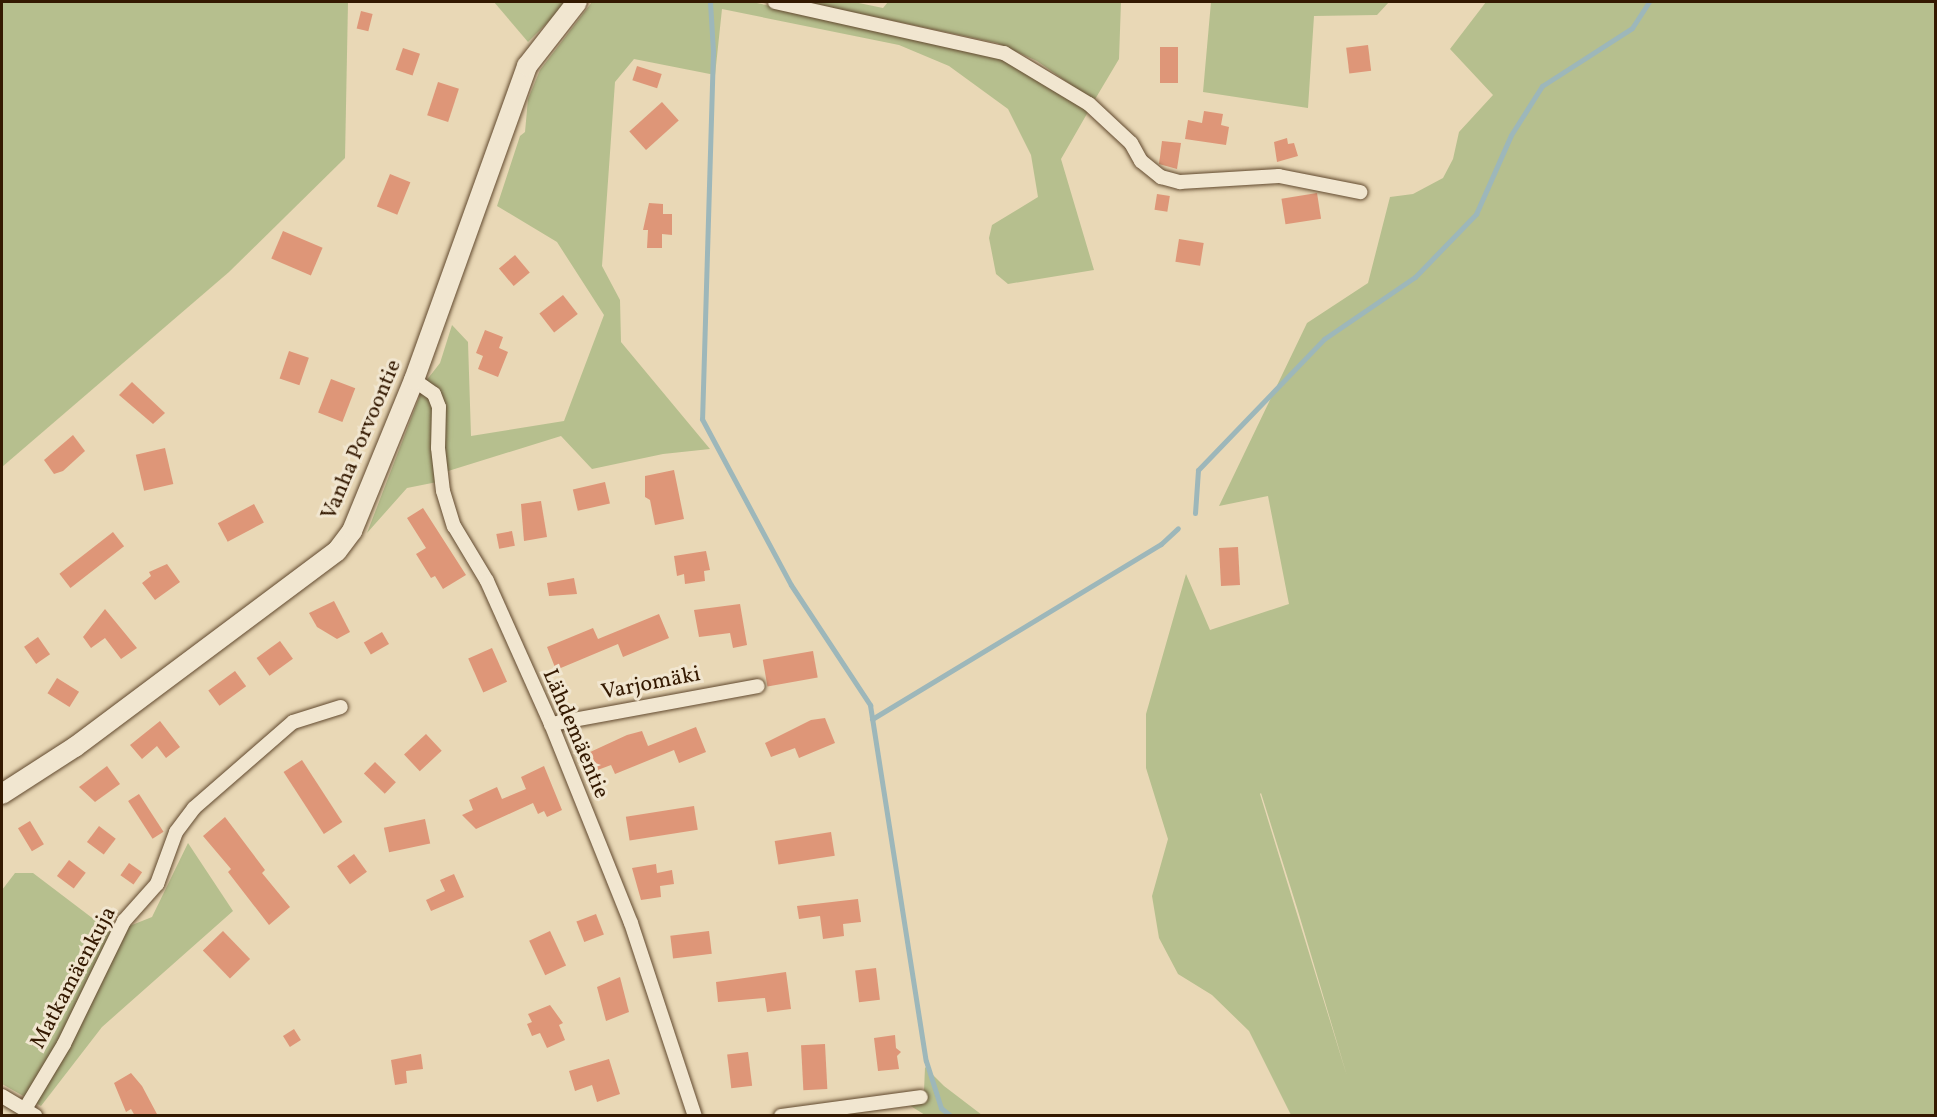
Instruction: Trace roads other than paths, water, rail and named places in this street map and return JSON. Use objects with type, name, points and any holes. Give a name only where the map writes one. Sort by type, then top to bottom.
[{"type":"street","name":"Vanha Porvoontie","points":[[2,794],[75,747],[174,670],[308,577],[337,551],[352,531],[414,380],[527,66],[578,2]]},
{"type":"street","points":[[775,2],[1004,53],[1089,104],[1131,143],[1141,160],[1161,177],[1180,182],[1279,176],[1360,192]]},
{"type":"street","name":"Lähdemäentie","points":[[414,380],[434,394],[439,407],[438,448],[443,491],[454,526],[486,581],[551,724],[631,923],[695,1116]]},
{"type":"street","name":"Varjomäki","points":[[551,724],[758,686]]},
{"type":"street","name":"Matkamäenkuja","points":[[30,1112],[123,921],[157,884],[176,832],[194,808],[293,722],[341,707]]},
{"type":"street","points":[[2,1096],[30,1112]]},
{"type":"street","points":[[781,1116],[921,1096]]},
{"type":"waterway","points":[[710,2],[713,51],[702,419],[791,585],[870,705],[926,1061],[941,1108],[951,1116]]},
{"type":"waterway","points":[[1195,513],[1198,470],[1324,339],[1415,277],[1476,214],[1511,135],[1542,86],[1632,28],[1649,2]]},
{"type":"waterway","points":[[872,719],[1161,544],[1178,528]]}]
